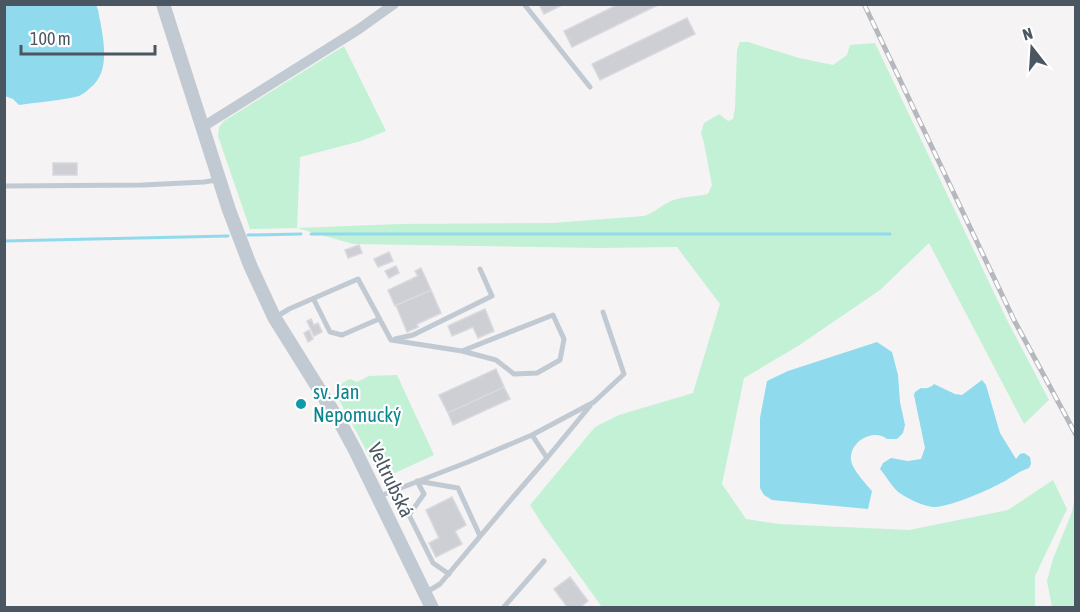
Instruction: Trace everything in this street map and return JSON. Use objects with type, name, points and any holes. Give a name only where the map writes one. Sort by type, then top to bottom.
[{"type":"street","name":"Veltrubská","points":[[163,4],[201,128],[242,247],[274,317],[342,426],[432,608]]},
{"type":"street","points":[[201,128],[359,29],[394,4]]},
{"type":"lane","points":[[524,4],[590,87]]},
{"type":"lane","points":[[4,186],[143,185],[204,182],[219,179]]},
{"type":"lane","points":[[391,340],[413,335],[492,296],[480,269]]},
{"type":"lane","points":[[274,317],[358,279],[391,340]]},
{"type":"lane","points":[[314,300],[330,332],[342,335],[379,319]]},
{"type":"lane","points":[[425,593],[440,585],[594,402],[624,374],[603,312]]},
{"type":"lane","points":[[391,340],[462,351],[496,360],[514,374],[537,373],[560,360],[564,339],[553,315],[462,351]]},
{"type":"lane","points":[[378,496],[532,435],[594,402]]},
{"type":"lane","points":[[532,435],[547,458]]},
{"type":"lane","points":[[417,481],[458,488],[480,536]]},
{"type":"lane","points":[[417,481],[424,494],[409,515],[433,563],[448,574]]},
{"type":"lane","points":[[503,608],[544,561]]},
{"type":"green space","points":[[740,42],[748,42],[799,58],[833,65],[847,55],[850,45],[875,43],[1008,322],[1049,400],[1024,424],[929,243],[880,290],[798,346],[744,378],[722,484],[746,519],[778,524],[909,530],[1008,510],[1053,480],[1067,509],[1035,576],[1035,607],[637,608],[635,605],[602,607],[530,505],[595,427],[619,415],[693,393],[720,304],[677,247],[353,244],[297,228],[399,224],[553,223],[644,216],[674,200],[708,194],[712,185],[701,133],[704,123],[719,114],[728,121],[733,119],[737,50]]},
{"type":"green space","points":[[344,46],[386,131],[361,141],[300,157],[297,228],[250,229],[218,136],[219,127],[224,121]]},
{"type":"green space","points":[[397,375],[434,455],[386,477],[378,472],[338,398],[338,389],[341,384],[350,379],[357,382],[369,376]]},
{"type":"green space","points":[[1075,496],[1075,607],[1052,607],[1047,581],[1053,559],[1072,512]]},
{"type":"water","points":[[5,4],[96,5],[104,51],[102,72],[97,81],[80,95],[64,99],[19,105],[13,99],[5,96]]},
{"type":"water","points":[[877,342],[892,352],[898,375],[905,425],[903,433],[897,439],[869,436],[858,442],[851,453],[854,468],[872,491],[868,509],[772,500],[764,495],[760,488],[760,418],[767,381],[788,371]]},
{"type":"water","points":[[982,380],[986,385],[1000,433],[1016,459],[1024,453],[1030,457],[1029,468],[994,487],[943,506],[927,506],[900,493],[880,469],[883,463],[891,458],[908,461],[921,459],[925,448],[915,392],[934,384],[962,395]]},
{"type":"building","points":[[539,4],[564,4],[544,14]]},
{"type":"building","points":[[619,4],[660,4],[572,47],[564,31]]},
{"type":"building","points":[[687,18],[695,34],[600,80],[592,64]]},
{"type":"building","points":[[53,163],[77,163],[77,175],[53,175]]},
{"type":"building","points":[[359,245],[362,253],[348,258],[345,250]]},
{"type":"building","points":[[389,252],[393,261],[378,267],[374,259]]},
{"type":"building","points":[[396,266],[399,273],[389,278],[385,271]]},
{"type":"building","points":[[421,268],[431,290],[395,306],[388,290],[418,276],[415,271]]},
{"type":"building","points":[[431,290],[441,313],[417,324],[418,327],[407,332],[396,305]]},
{"type":"building","points":[[485,309],[494,331],[478,338],[473,327],[452,336],[448,326]]},
{"type":"building","points":[[311,319],[314,325],[318,323],[322,332],[314,336],[307,321]]},
{"type":"building","points":[[309,330],[313,339],[308,342],[304,333]]},
{"type":"building","points":[[496,369],[504,387],[448,413],[439,395]]},
{"type":"building","points":[[504,387],[510,399],[453,425],[448,413]]},
{"type":"building","points":[[452,497],[466,525],[455,531],[462,544],[436,557],[429,543],[439,538],[426,510]]},
{"type":"building","points":[[570,577],[588,601],[579,608],[568,608],[554,589]]},
{"type":"waterway","points":[[248,235],[301,234]]},
{"type":"waterway","points":[[311,234],[890,234]]},
{"type":"waterway","points":[[4,241],[228,236]]},
{"type":"railway","points":[[864,4],[1014,320],[1076,435]]},
{"type":"place","name":"sv. Jan Nepomucký","points":[[301,404]]}]
